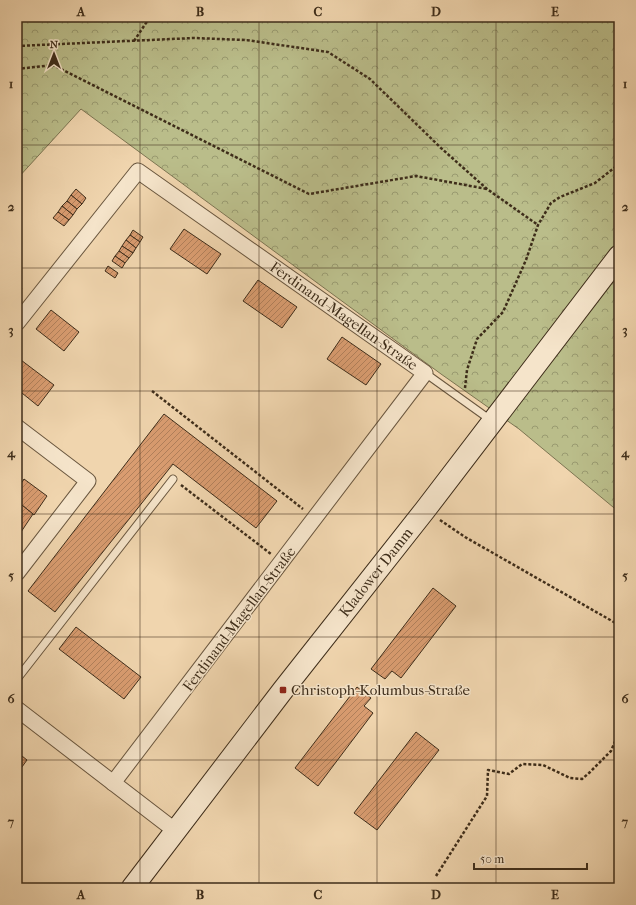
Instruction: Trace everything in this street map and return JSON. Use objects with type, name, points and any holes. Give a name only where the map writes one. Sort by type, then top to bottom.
[{"type":"main road","name":"Kladower Damm","points":[[132,888],[177,832],[282,690],[425,510],[619,256]]},
{"type":"street","name":"Ferdinand-Magellan-Straße","points":[[17,323],[138,171],[425,373],[316,519],[113,783]]},
{"type":"street","points":[[17,427],[88,481],[17,573]]},
{"type":"street","points":[[17,709],[177,832]]},
{"type":"lane","points":[[425,373],[492,422]]},
{"type":"lane","points":[[17,679],[173,479]]},
{"type":"path","points":[[134,41],[150,17]]},
{"type":"path","points":[[17,46],[194,38],[246,40],[328,52],[370,79],[441,148],[488,189],[538,225]]},
{"type":"path","points":[[17,69],[54,65],[309,194],[416,176],[488,189]]},
{"type":"path","points":[[463,401],[467,370],[477,339],[503,312],[526,260],[538,225],[551,203],[560,197],[595,183],[619,164]]},
{"type":"path","points":[[152,391],[316,519]]},
{"type":"path","points":[[173,479],[282,563]]},
{"type":"path","points":[[425,510],[465,537],[619,625]]},
{"type":"path","points":[[436,876],[487,796],[488,770],[509,774],[522,764],[544,765],[557,773],[570,778],[582,778],[611,751],[619,732]]},
{"type":"green space","points":[[17,17],[619,17],[619,512],[519,429],[441,374],[81,109],[17,179]]},
{"type":"building","points":[[76,189],[86,198],[82,204],[71,195]]},
{"type":"building","points":[[71,195],[82,204],[77,209],[67,201]]},
{"type":"building","points":[[67,201],[77,209],[73,215],[62,206]]},
{"type":"building","points":[[62,206],[73,215],[69,220],[58,212]]},
{"type":"building","points":[[58,212],[69,220],[64,226],[53,218]]},
{"type":"building","points":[[184,229],[221,254],[207,274],[170,249]]},
{"type":"building","points":[[133,230],[143,237],[140,242],[130,235]]},
{"type":"building","points":[[130,235],[140,242],[136,248],[126,240]]},
{"type":"building","points":[[126,240],[136,248],[133,253],[122,246]]},
{"type":"building","points":[[122,246],[133,253],[129,258],[119,251]]},
{"type":"building","points":[[119,251],[129,258],[125,263],[115,256]]},
{"type":"building","points":[[115,256],[125,263],[122,268],[112,261]]},
{"type":"building","points":[[108,266],[118,273],[115,278],[105,271]]},
{"type":"building","points":[[258,280],[297,307],[282,328],[243,301]]},
{"type":"building","points":[[17,285],[22,288],[17,295]]},
{"type":"building","points":[[51,310],[79,332],[64,351],[36,329]]},
{"type":"building","points":[[342,337],[381,364],[366,385],[327,359]]},
{"type":"building","points":[[17,357],[54,385],[38,406],[17,389]]},
{"type":"building","points":[[164,414],[277,501],[256,528],[173,464],[55,612],[28,591]]},
{"type":"building","points":[[24,479],[47,496],[34,515],[17,501],[17,492],[20,489],[18,488]]},
{"type":"building","points":[[17,501],[33,514],[21,532],[17,529]]},
{"type":"building","points":[[433,588],[456,606],[401,678],[392,671],[385,679],[371,669]]},
{"type":"building","points":[[76,627],[141,677],[124,699],[59,649]]},
{"type":"building","points":[[357,687],[371,698],[364,706],[373,713],[318,786],[295,768]]},
{"type":"building","points":[[416,732],[439,750],[377,830],[354,813]]},
{"type":"building","points":[[17,752],[27,760],[19,771],[17,769]]},
{"type":"place","name":"Christoph-Kolumbus-Straße","points":[[283,690]]}]
